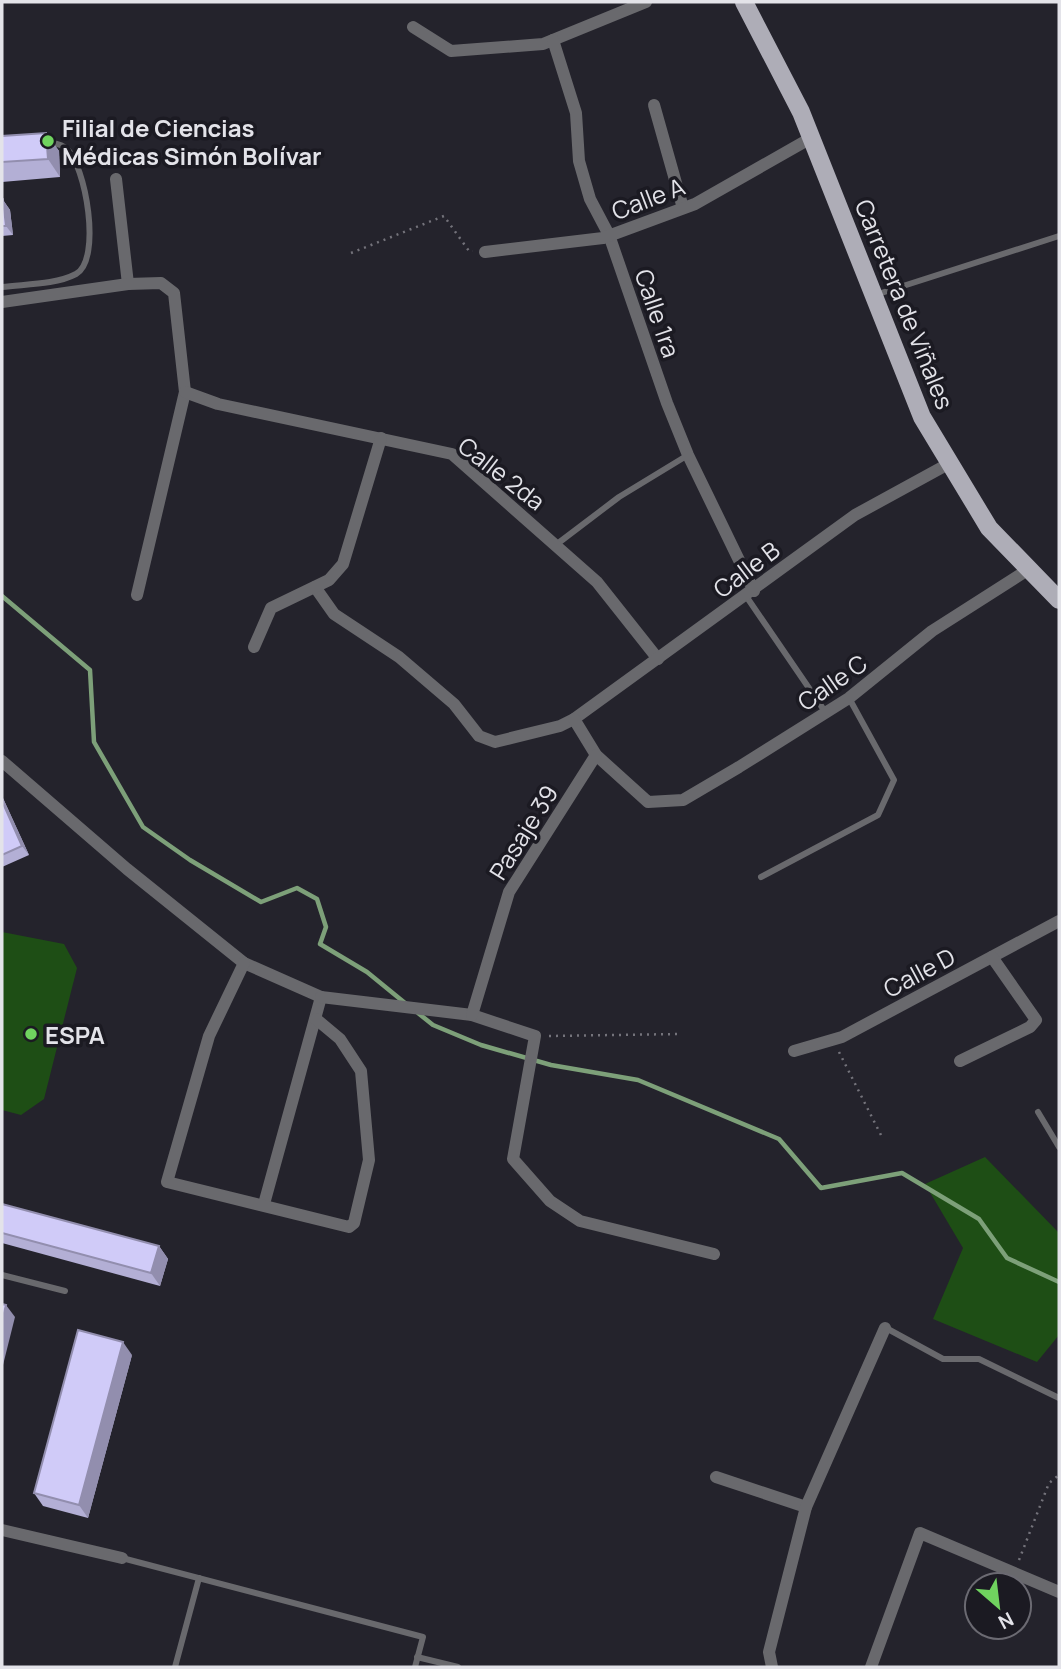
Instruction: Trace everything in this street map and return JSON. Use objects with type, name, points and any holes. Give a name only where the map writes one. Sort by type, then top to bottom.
[{"type":"main road","name":"Carretera de Viñales","points":[[744,2],[811,138],[922,417],[989,528],[1059,600]]},
{"type":"street","points":[[413,27],[451,51],[543,44],[646,2]]},
{"type":"street","name":"Calle 1ra","points":[[553,40],[576,113],[579,161],[590,199],[609,236],[688,456],[750,594]]},
{"type":"street","points":[[654,104],[683,208]]},
{"type":"street","name":"Calle A","points":[[485,252],[609,236],[718,192],[811,138]]},
{"type":"street","points":[[116,179],[128,284]]},
{"type":"street","points":[[2,302],[128,284],[161,284],[174,293],[185,392],[137,595]]},
{"type":"street","name":"Calle 2da","points":[[185,392],[218,404],[452,454],[597,582],[659,659]]},
{"type":"street","points":[[254,647],[271,608],[330,580],[343,564],[381,438]]},
{"type":"street","name":"Calle B","points":[[315,587],[334,614],[399,657],[454,704],[479,736],[495,742],[560,726],[574,719],[750,594],[855,515],[950,463]]},
{"type":"street","name":"Calle C","points":[[596,755],[648,802],[683,800],[849,698],[932,631],[1029,569]]},
{"type":"street","points":[[574,719],[596,755]]},
{"type":"street","name":"Pasaje 39","points":[[472,1016],[509,892],[596,755]]},
{"type":"street","points":[[2,761],[127,869],[244,963],[321,997],[472,1016],[535,1036],[513,1158],[550,1201],[580,1221],[713,1254]]},
{"type":"street","name":"Calle D","points":[[794,1051],[833,1040],[1059,921]]},
{"type":"street","points":[[960,1060],[1030,1027],[1036,1020],[992,957]]},
{"type":"street","points":[[244,963],[209,1037],[167,1182],[349,1227],[354,1223],[369,1160],[361,1071],[340,1039],[316,1019]]},
{"type":"street","points":[[264,1205],[321,997]]},
{"type":"street","points":[[772,1667],[769,1652],[806,1507],[885,1328]]},
{"type":"street","points":[[716,1478],[806,1507]]},
{"type":"street","points":[[2,1530],[122,1558]]},
{"type":"street","points":[[871,1667],[920,1533],[1009,1571]]},
{"type":"street","points":[[1033,1581],[1059,1592]]},
{"type":"lane","points":[[2,287],[55,281],[77,274],[84,266],[90,248],[88,206],[78,169],[68,150],[58,143],[33,144]]},
{"type":"lane","points":[[874,295],[1059,236]]},
{"type":"lane","points":[[557,544],[619,497],[688,456]]},
{"type":"lane","points":[[750,594],[826,713]]},
{"type":"lane","points":[[761,877],[878,815],[894,780],[849,698]]},
{"type":"lane","points":[[1038,1112],[1059,1147]]},
{"type":"lane","points":[[2,1275],[65,1291]]},
{"type":"lane","points":[[885,1328],[943,1359],[979,1359],[1059,1398]]},
{"type":"lane","points":[[122,1558],[423,1637],[415,1667]]},
{"type":"lane","points":[[175,1667],[198,1578]]},
{"type":"lane","points":[[417,1657],[458,1667]]},
{"type":"path","points":[[351,253],[444,216],[469,251],[485,252]]},
{"type":"path","points":[[535,1036],[679,1034]]},
{"type":"path","points":[[833,1040],[882,1137]]},
{"type":"path","points":[[1015,1571],[1049,1483],[1059,1475]]},
{"type":"green space","name":"ESPA","points":[[2,932],[64,944],[77,968],[44,1099],[21,1115],[2,1110]]},
{"type":"green space","points":[[985,1157],[1059,1233],[1059,1335],[1037,1362],[933,1319],[963,1248],[925,1184]]},
{"type":"building","points":[[46,133],[48,159],[2,162],[2,136]]},
{"type":"building","points":[[3,200],[6,226],[2,226]]},
{"type":"building","points":[[2,801],[22,846],[2,855]]},
{"type":"building","points":[[2,1204],[159,1246],[151,1273],[2,1233]]},
{"type":"building","points":[[2,1304],[6,1305],[2,1321]]},
{"type":"building","points":[[78,1330],[123,1342],[79,1505],[34,1493]]},
{"type":"waterway","points":[[2,596],[90,670],[94,742],[143,827],[190,860],[261,902],[297,888],[317,899],[326,927],[320,944],[367,972],[405,1003]]},
{"type":"waterway","points":[[418,1013],[433,1025],[481,1045],[551,1065],[638,1080],[779,1139],[821,1188],[902,1173],[979,1219],[1007,1258],[1059,1282]]},
{"type":"place","name":"Filial de Ciencias Médicas Simón Bolívar","points":[[48,141]]},
{"type":"place","name":"ESPA","points":[[31,1034]]}]
